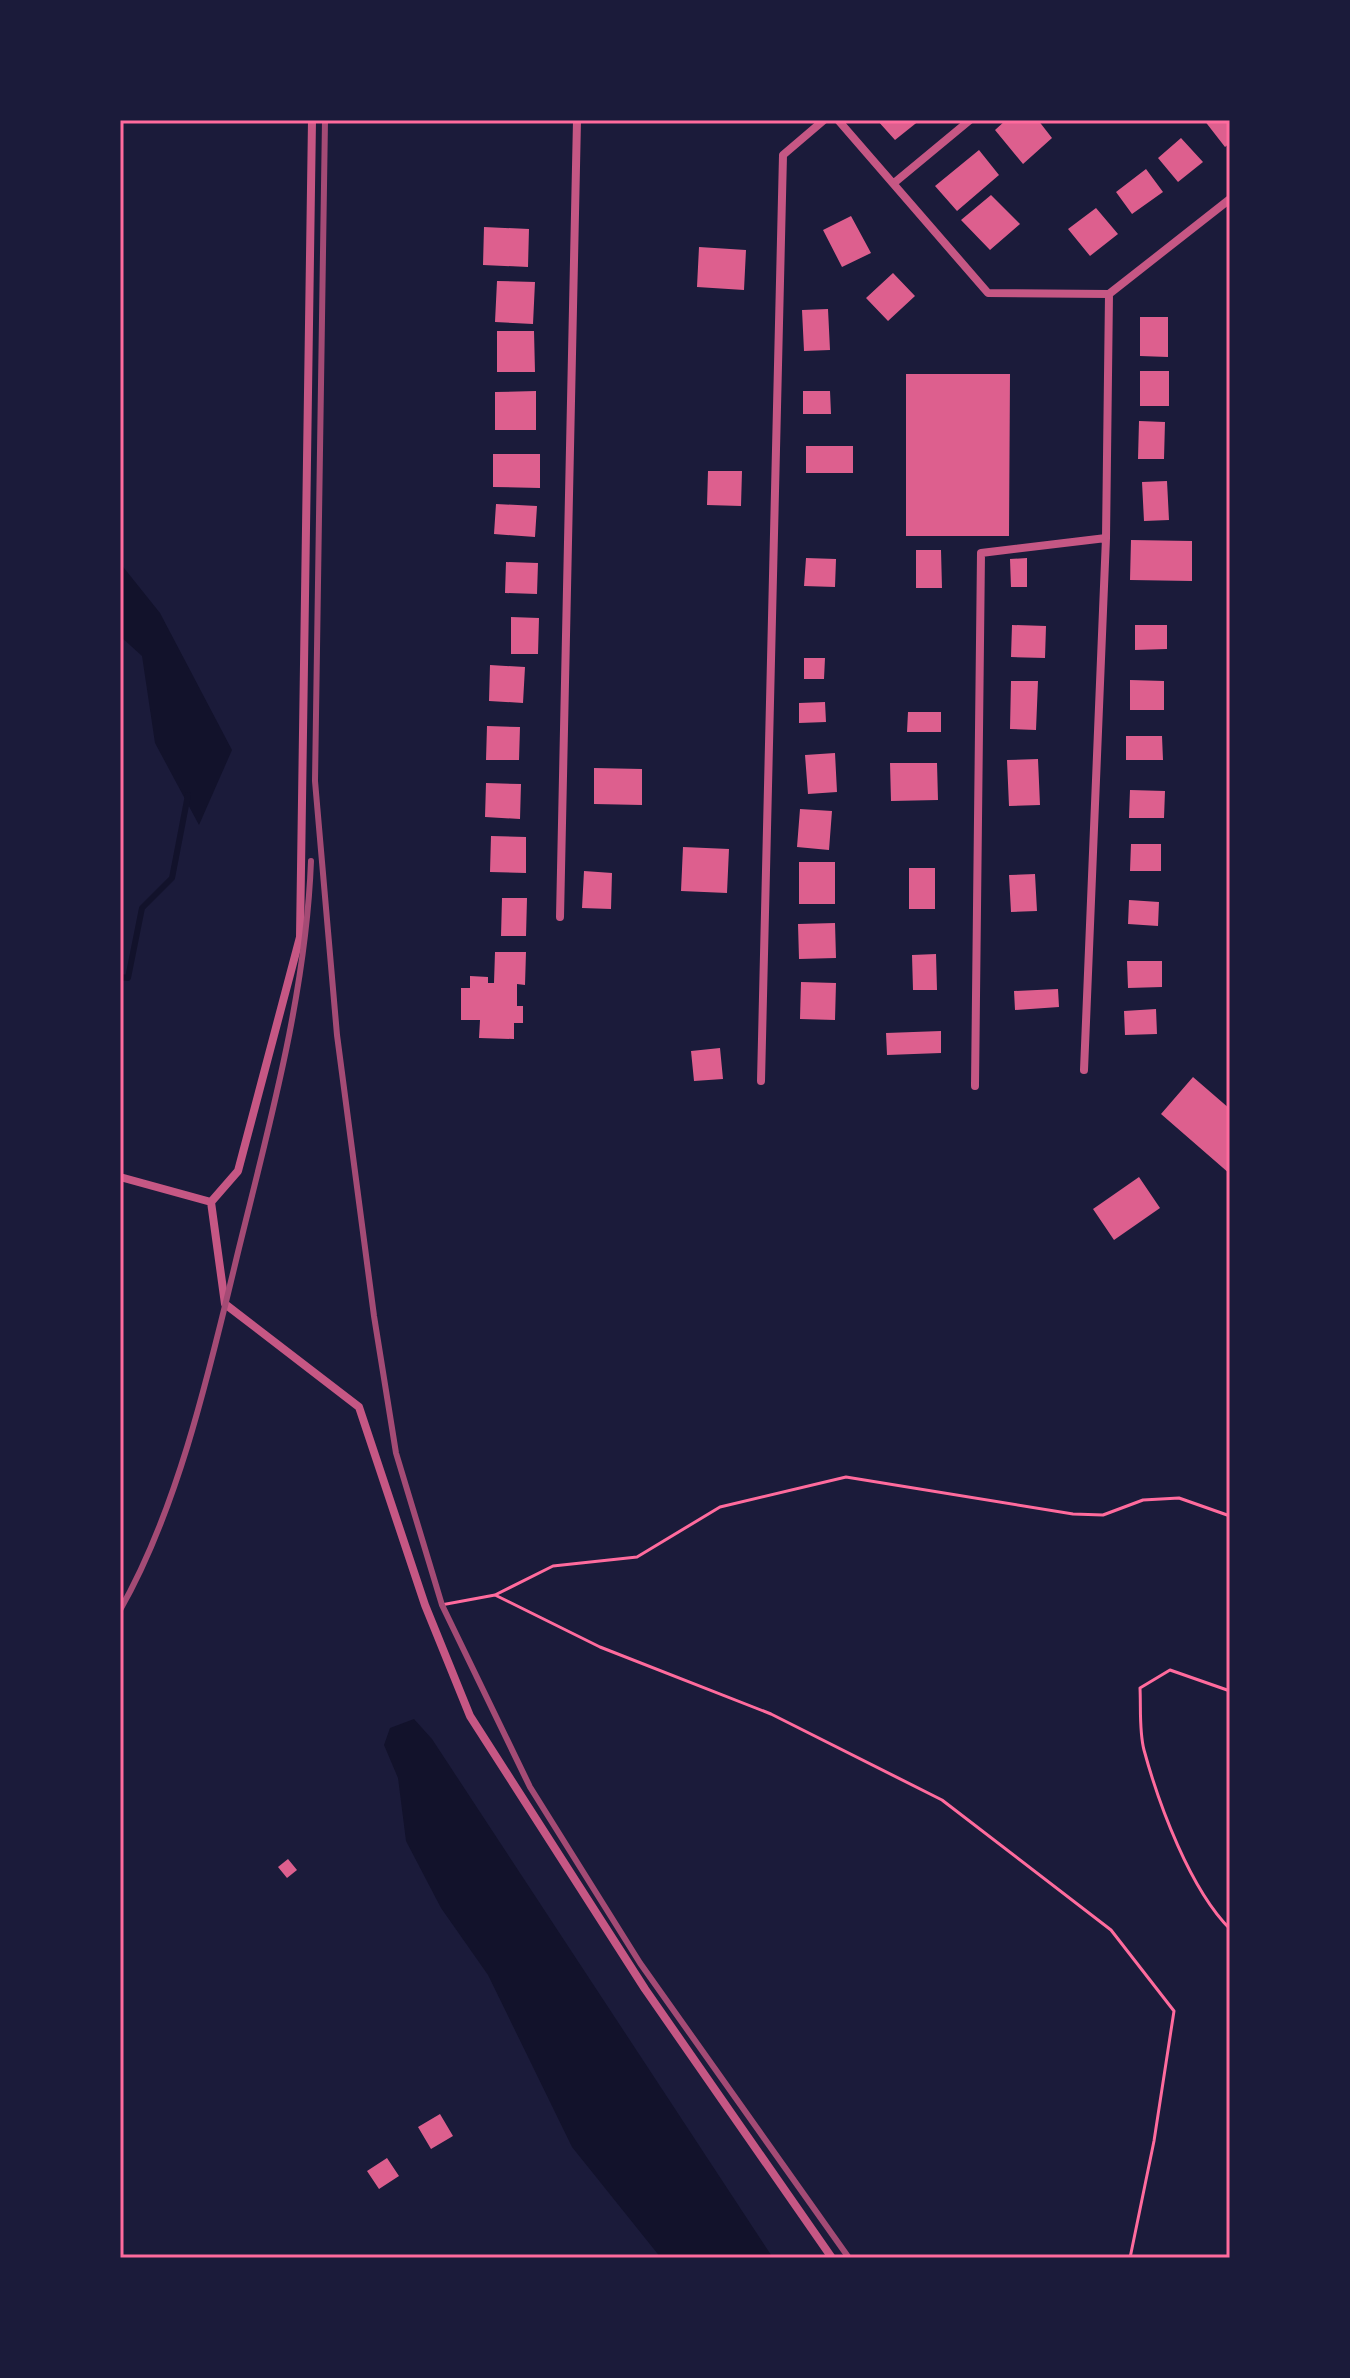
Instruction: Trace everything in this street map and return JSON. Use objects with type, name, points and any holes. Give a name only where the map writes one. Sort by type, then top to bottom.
[{"type":"street","points":[[312,120],[300,937],[238,1171],[211,1202],[225,1304],[359,1407],[425,1605],[470,1716],[645,1989],[832,2258]]},
{"type":"street","points":[[560,917],[577,120]]},
{"type":"street","points":[[761,1081],[783,155],[824,120]]},
{"type":"street","points":[[838,120],[988,293],[1109,294],[1230,199]]},
{"type":"street","points":[[894,183],[970,120]]},
{"type":"street","points":[[1084,1070],[1106,538],[1109,294]]},
{"type":"street","points":[[975,1086],[981,553],[1106,538]]},
{"type":"street","points":[[120,1177],[211,1202]]},
{"type":"path","points":[[425,1605],[495,1595],[553,1566],[637,1557],[720,1507],[846,1477],[1073,1514],[1103,1515],[1143,1500],[1179,1498],[1230,1516]]},
{"type":"path","points":[[495,1595],[600,1647],[771,1714],[942,1800],[1111,1930],[1174,2011],[1154,2141],[1130,2258]]},
{"type":"path","points":[[1230,1691],[1170,1670],[1140,1688],[1143,1747],[1172,1827],[1211,1910],[1230,1929]]},
{"type":"shaded area","points":[[120,563],[160,613],[232,750],[199,825],[155,743],[142,656],[120,636]]},
{"type":"shaded area","points":[[414,1719],[432,1739],[773,2258],[661,2258],[572,2147],[488,1975],[441,1908],[406,1841],[398,1778],[384,1745],[390,1728]]},
{"type":"building","points":[[877,120],[920,120],[895,140]]},
{"type":"building","points":[[1006,120],[1038,120],[1052,138],[1023,164],[995,130]]},
{"type":"building","points":[[1204,120],[1230,120],[1230,143],[1225,147]]},
{"type":"building","points":[[1181,138],[1203,162],[1178,182],[1158,158]]},
{"type":"building","points":[[979,150],[999,175],[957,211],[935,186]]},
{"type":"building","points":[[1146,169],[1163,192],[1132,214],[1116,192]]},
{"type":"building","points":[[991,195],[1020,224],[990,250],[961,220]]},
{"type":"building","points":[[1096,208],[1118,234],[1090,256],[1068,229]]},
{"type":"building","points":[[851,216],[871,253],[842,267],[823,230]]},
{"type":"building","points":[[484,227],[529,229],[528,267],[483,265]]},
{"type":"building","points":[[699,247],[746,250],[744,290],[697,287]]},
{"type":"building","points":[[893,273],[915,296],[888,321],[866,298]]},
{"type":"building","points":[[497,281],[535,282],[533,324],[495,322]]},
{"type":"building","points":[[828,309],[830,350],[804,351],[802,310]]},
{"type":"building","points":[[1140,317],[1168,317],[1168,357],[1140,356]]},
{"type":"building","points":[[497,331],[534,331],[535,372],[497,372]]},
{"type":"building","points":[[1140,371],[1169,371],[1169,406],[1140,406]]},
{"type":"building","points":[[906,374],[1010,374],[1009,536],[906,536]]},
{"type":"building","points":[[536,391],[536,430],[495,430],[495,392]]},
{"type":"building","points":[[803,391],[830,391],[831,414],[803,414]]},
{"type":"building","points":[[1139,421],[1165,422],[1164,459],[1138,459]]},
{"type":"building","points":[[806,446],[853,446],[853,473],[806,473]]},
{"type":"building","points":[[493,454],[540,454],[540,488],[493,487]]},
{"type":"building","points":[[708,471],[742,471],[741,506],[707,505]]},
{"type":"building","points":[[1167,481],[1169,520],[1144,521],[1142,482]]},
{"type":"building","points":[[496,504],[537,506],[535,537],[494,534]]},
{"type":"building","points":[[1131,540],[1192,541],[1192,581],[1130,580]]},
{"type":"building","points":[[916,550],[941,550],[942,588],[916,588]]},
{"type":"building","points":[[806,558],[836,559],[835,587],[804,586]]},
{"type":"building","points":[[1027,558],[1027,587],[1011,587],[1010,559]]},
{"type":"building","points":[[506,562],[538,563],[537,594],[505,593]]},
{"type":"building","points":[[511,617],[539,618],[538,654],[511,654]]},
{"type":"building","points":[[1012,625],[1046,626],[1045,658],[1011,657]]},
{"type":"building","points":[[1135,625],[1167,625],[1167,649],[1135,650]]},
{"type":"building","points":[[804,658],[825,658],[824,679],[804,679]]},
{"type":"building","points":[[490,665],[525,667],[523,703],[489,701]]},
{"type":"building","points":[[1130,680],[1164,681],[1164,710],[1130,710]]},
{"type":"building","points":[[1011,681],[1038,681],[1036,730],[1010,729]]},
{"type":"building","points":[[825,702],[826,722],[799,723],[799,703]]},
{"type":"building","points":[[908,712],[941,712],[941,732],[907,732]]},
{"type":"building","points":[[487,726],[520,727],[519,760],[486,760]]},
{"type":"building","points":[[1126,736],[1162,736],[1163,760],[1126,760]]},
{"type":"building","points":[[835,753],[837,792],[808,794],[805,755]]},
{"type":"building","points":[[1038,759],[1040,805],[1009,806],[1007,760]]},
{"type":"building","points":[[890,763],[937,763],[938,800],[891,801]]},
{"type":"building","points":[[594,768],[642,769],[642,805],[594,804]]},
{"type":"building","points":[[486,783],[521,784],[520,819],[485,817]]},
{"type":"building","points":[[1130,790],[1165,791],[1164,818],[1129,818]]},
{"type":"building","points":[[800,809],[832,811],[829,850],[797,847]]},
{"type":"building","points":[[491,836],[526,837],[526,873],[490,872]]},
{"type":"building","points":[[1131,844],[1161,844],[1161,871],[1130,871]]},
{"type":"building","points":[[683,847],[729,849],[727,893],[681,891]]},
{"type":"building","points":[[799,862],[835,862],[835,904],[799,904]]},
{"type":"building","points":[[909,868],[935,868],[935,909],[909,909]]},
{"type":"building","points":[[584,871],[612,873],[611,909],[582,908]]},
{"type":"building","points":[[1035,874],[1037,911],[1011,912],[1009,875]]},
{"type":"building","points":[[502,898],[527,898],[526,936],[501,936]]},
{"type":"building","points":[[1129,900],[1159,902],[1158,926],[1128,924]]},
{"type":"building","points":[[835,923],[836,958],[799,959],[798,924]]},
{"type":"building","points":[[495,952],[526,952],[525,985],[517,984],[517,1006],[523,1006],[523,1023],[514,1023],[514,1039],[479,1038],[480,1020],[461,1020],[461,988],[470,988],[470,976],[488,977],[488,983],[494,983]]},
{"type":"building","points":[[936,954],[937,990],[913,990],[912,955]]},
{"type":"building","points":[[1127,961],[1162,961],[1162,987],[1128,988]]},
{"type":"building","points":[[801,982],[836,983],[835,1020],[800,1019]]},
{"type":"building","points":[[1058,989],[1059,1007],[1015,1010],[1014,991]]},
{"type":"building","points":[[1156,1009],[1157,1034],[1125,1035],[1124,1011]]},
{"type":"building","points":[[941,1031],[941,1053],[887,1055],[886,1033]]},
{"type":"building","points":[[720,1048],[723,1079],[694,1081],[691,1051]]},
{"type":"building","points":[[1193,1077],[1230,1109],[1230,1174],[1161,1114]]},
{"type":"building","points":[[1139,1177],[1160,1208],[1114,1240],[1093,1209]]},
{"type":"building","points":[[288,1859],[297,1870],[287,1878],[278,1867]]},
{"type":"building","points":[[440,2114],[453,2136],[431,2149],[418,2127]]},
{"type":"building","points":[[387,2158],[399,2176],[379,2189],[367,2171]]},
{"type":"waterway","points":[[120,977],[128,978],[142,908],[172,878],[188,795]]},
{"type":"railway","points":[[325,120],[315,781],[337,1035],[374,1316],[396,1453],[442,1605],[530,1787],[640,1963],[849,2258]]},
{"type":"railway","points":[[120,1610],[160,1526],[191,1434],[217,1339],[285,1056],[302,959],[311,861]]}]
